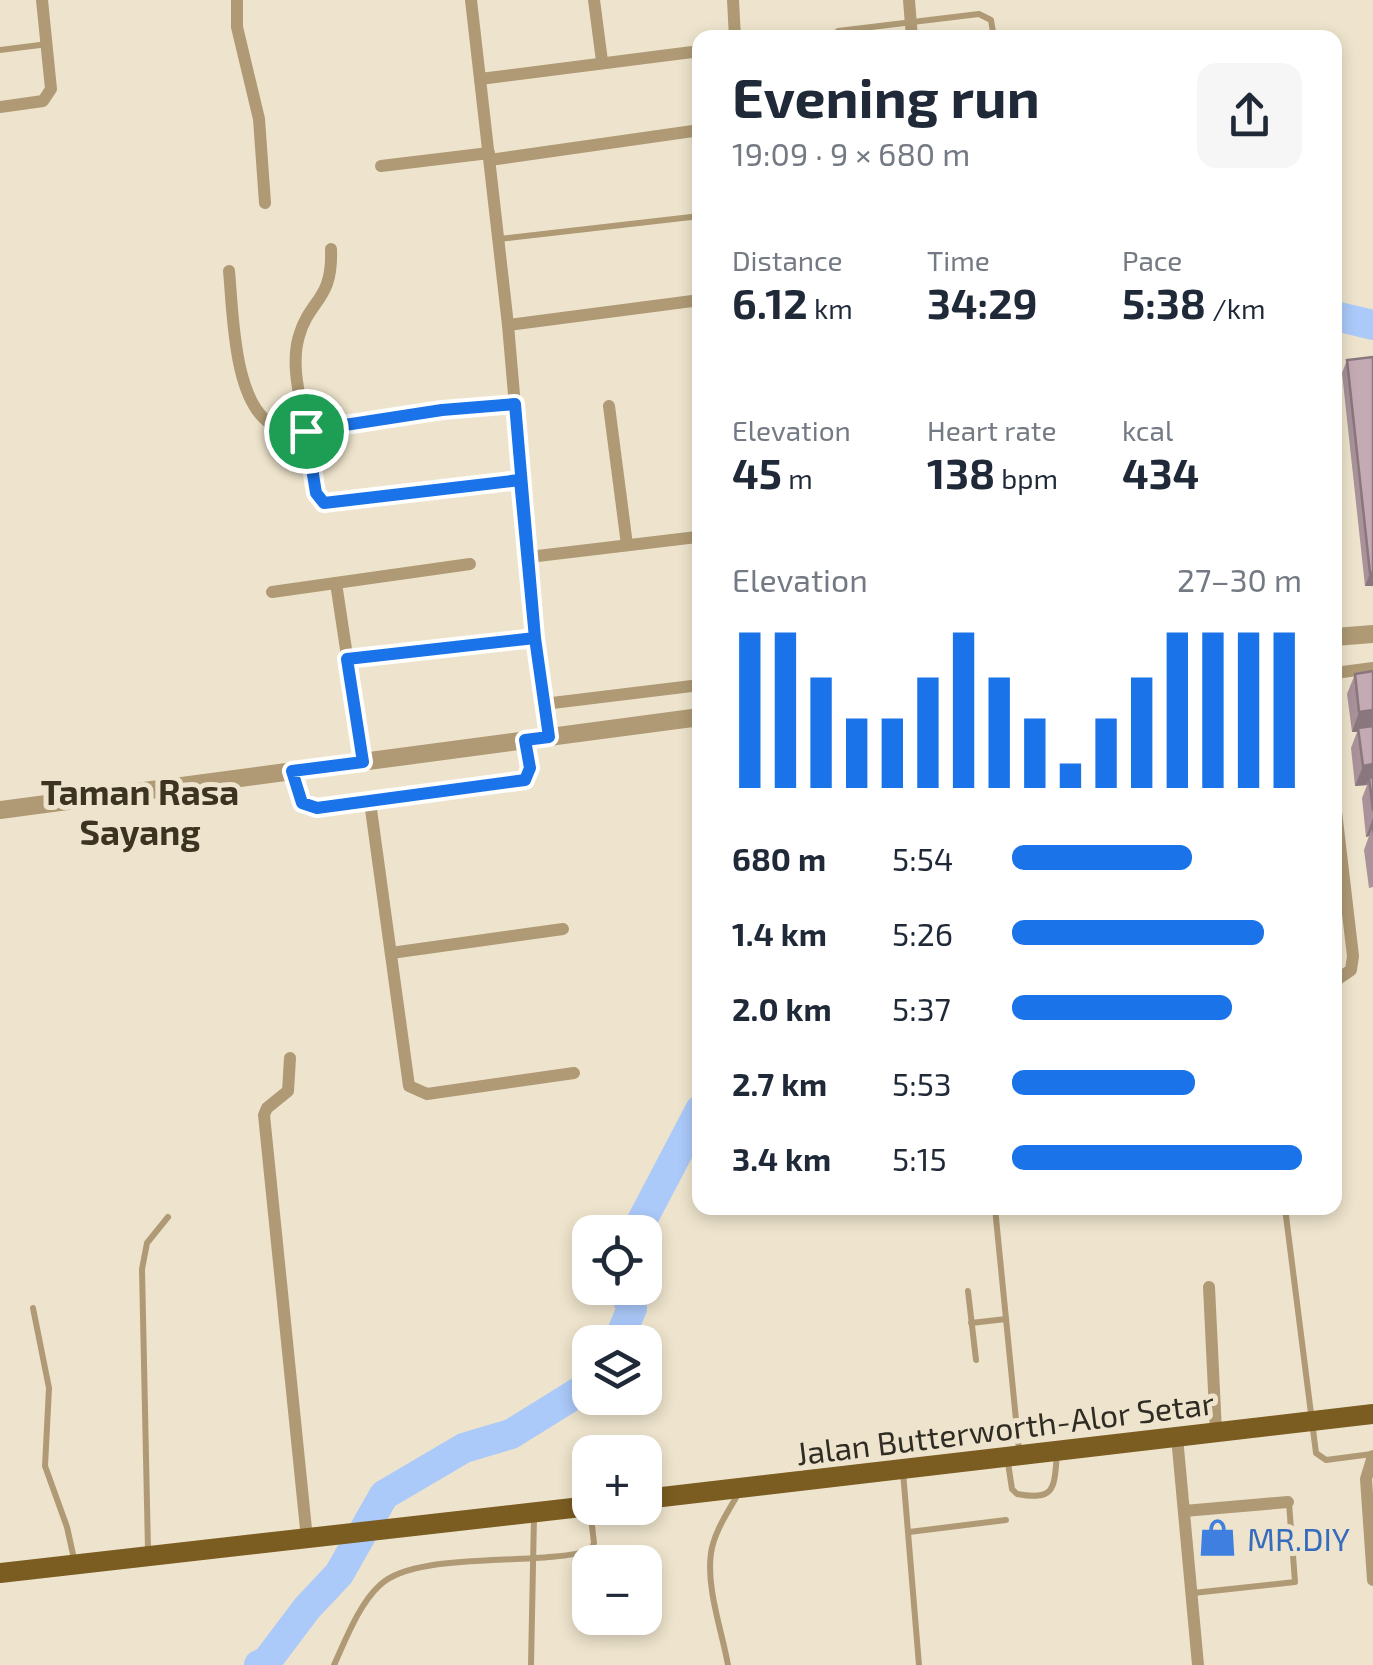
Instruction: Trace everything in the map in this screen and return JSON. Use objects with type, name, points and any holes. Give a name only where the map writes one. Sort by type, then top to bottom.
[{"type":"main road","name":"Jalan Butterworth-Alor Setar","points":[[662,1498],[1373,1414]]},
{"type":"main road","points":[[0,1573],[572,1509]]},
{"type":"street","points":[[0,107],[37,103],[48,96],[52,79],[42,0]]},
{"type":"street","points":[[238,0],[237,26],[259,119],[264,203]]},
{"type":"street","points":[[471,0],[508,325],[535,638],[549,737]]},
{"type":"street","points":[[594,0],[602,61]]},
{"type":"street","points":[[733,0],[735,30]]},
{"type":"street","points":[[909,0],[911,30]]},
{"type":"street","points":[[480,79],[692,51]]},
{"type":"street","points":[[381,166],[692,131]]},
{"type":"street","points":[[306,431],[296,347],[302,326],[325,292],[331,249]]},
{"type":"street","points":[[228,271],[238,354],[251,401],[272,425],[306,431],[442,410],[515,404]]},
{"type":"street","points":[[508,325],[692,301]]},
{"type":"street","points":[[609,406],[627,545]]},
{"type":"street","points":[[529,557],[692,537]]},
{"type":"street","points":[[272,592],[470,564]]},
{"type":"street","points":[[336,583],[363,762]]},
{"type":"street","points":[[1342,636],[1373,634]]},
{"type":"street","points":[[1342,672],[1373,668]]},
{"type":"street","points":[[544,704],[692,685]]},
{"type":"street","points":[[0,810],[692,718]]},
{"type":"street","points":[[292,771],[297,794],[308,806],[370,802],[525,780],[530,768],[525,740]]},
{"type":"street","points":[[370,802],[410,1086],[428,1094],[574,1073]]},
{"type":"street","points":[[1342,873],[1353,956],[1351,970],[1342,976]]},
{"type":"street","points":[[391,953],[563,928]]},
{"type":"street","points":[[290,1058],[288,1091],[264,1115],[307,1539]]},
{"type":"street","points":[[1209,1288],[1216,1432]]},
{"type":"street","points":[[1177,1436],[1198,1665]]},
{"type":"street","points":[[1373,1455],[1366,1486],[1373,1580]]},
{"type":"street","points":[[1184,1511],[1288,1502]]},
{"type":"lane","points":[[845,30],[984,14],[991,20],[993,30]]},
{"type":"lane","points":[[0,50],[48,44]]},
{"type":"lane","points":[[498,240],[692,217]]},
{"type":"lane","points":[[306,431],[316,493],[324,503],[520,480]]},
{"type":"lane","points":[[347,659],[535,638]]},
{"type":"lane","points":[[996,1215],[1006,1319],[1012,1489],[1016,1494],[1044,1495],[1052,1491],[1058,1451]]},
{"type":"lane","points":[[1286,1215],[1319,1458],[1373,1455]]},
{"type":"lane","points":[[148,1557],[142,1269],[147,1244],[168,1217]]},
{"type":"lane","points":[[968,1291],[976,1360]]},
{"type":"lane","points":[[32,1308],[50,1388],[45,1466],[70,1536],[75,1565]]},
{"type":"lane","points":[[972,1323],[1006,1319]]},
{"type":"lane","points":[[903,1469],[919,1665]]},
{"type":"lane","points":[[728,1665],[711,1553],[716,1534],[741,1488]]},
{"type":"lane","points":[[1191,1594],[1295,1582],[1288,1502]]},
{"type":"lane","points":[[531,1665],[534,1512]]},
{"type":"lane","points":[[909,1532],[1006,1520]]},
{"type":"lane","points":[[334,1665],[366,1602],[393,1575],[424,1568],[590,1550],[594,1543],[592,1525]]},
{"type":"building","points":[[1373,357],[1373,572],[1370,573],[1347,360]]},
{"type":"building","points":[[1373,671],[1373,710],[1359,712],[1355,674]]},
{"type":"building","points":[[1373,726],[1373,764],[1363,766],[1358,728]]},
{"type":"building","points":[[1373,777],[1373,811],[1369,778]]},
{"type":"waterway","points":[[1342,318],[1373,325]]},
{"type":"waterway","points":[[645,1215],[692,1125]]},
{"type":"waterway","points":[[625,1325],[630,1305]]},
{"type":"waterway","points":[[259,1665],[267,1661],[339,1574],[384,1495],[464,1448],[511,1434],[572,1396]]},
{"type":"place","name":"MR.DIY","points":[[1217,1538]]},
{"type":"district","name":"Taman Rasa Sayang","points":[[140,811]]},
{"type":"route","points":[[306,431],[317,498],[324,503],[520,480],[535,638],[549,737],[525,740],[530,768],[525,780],[317,808],[302,803],[292,771],[363,762],[347,659],[535,638],[515,404],[442,410],[306,431]]}]
